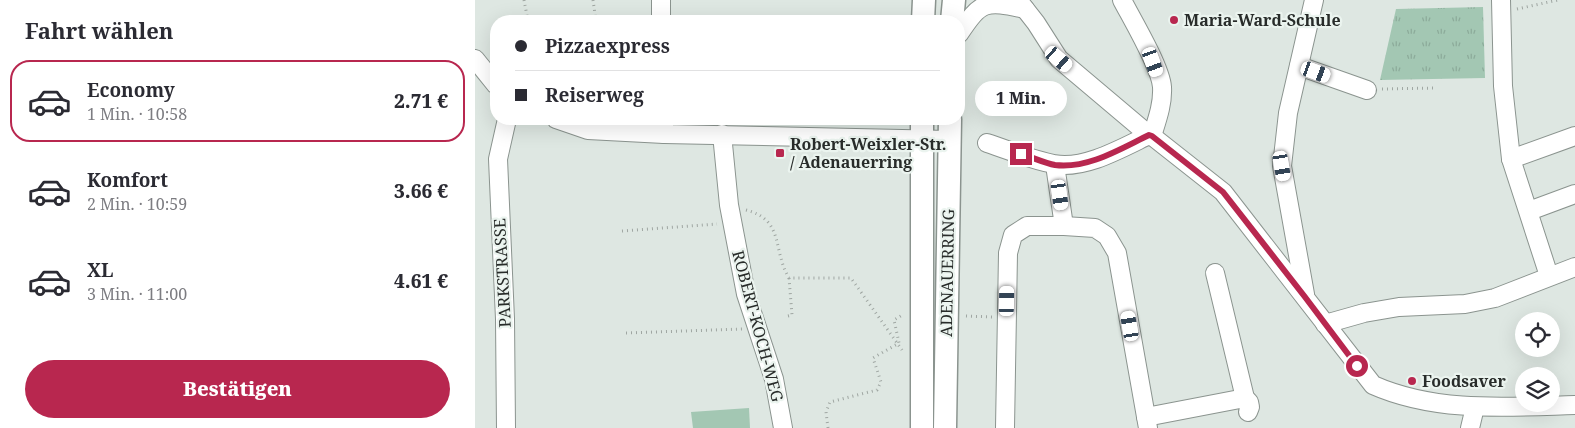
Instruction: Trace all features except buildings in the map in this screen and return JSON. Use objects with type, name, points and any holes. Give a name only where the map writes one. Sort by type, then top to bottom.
[{"type":"main road","points":[[924,15],[925,0]]},
{"type":"main road","points":[[953,15],[954,0]]},
{"type":"main road","name":"ADENAUERRING","points":[[922,129],[922,428]]},
{"type":"main road","name":"ADENAUERRING","points":[[945,428],[950,130]]},
{"type":"street","points":[[661,0],[661,15]]},
{"type":"street","points":[[987,143],[1055,165],[1082,163],[1103,157],[1150,136],[1161,108],[1162,85],[1153,62],[1122,0]]},
{"type":"street","points":[[1305,297],[1282,166],[1288,114],[1314,0]]},
{"type":"street","points":[[965,26],[979,6],[990,1],[1022,4],[1037,23],[1059,59],[1150,136],[1223,192],[1373,386],[1390,393],[1411,398],[1475,408],[1575,405]]},
{"type":"street","points":[[1502,6],[1503,86],[1511,159],[1549,276]]},
{"type":"street","points":[[475,59],[490,78]]},
{"type":"street","points":[[1299,66],[1367,90]]},
{"type":"street","name":"PARKSTRASSE","points":[[506,125],[498,159],[505,319],[506,428]]},
{"type":"street","points":[[573,125],[588,130],[664,126],[721,134],[950,130]]},
{"type":"street","name":"ROBERT-KOCH-WEG","points":[[721,134],[729,205],[746,294],[774,379],[783,428]]},
{"type":"street","points":[[1511,159],[1575,136]]},
{"type":"street","points":[[1055,165],[1064,226]]},
{"type":"street","points":[[1529,211],[1575,194]]},
{"type":"street","points":[[1005,428],[1008,253],[1013,235],[1027,226],[1064,226],[1095,228],[1107,236],[1117,253],[1147,422],[1247,405],[1215,273]]},
{"type":"street","points":[[1325,324],[1365,313],[1399,307],[1465,304],[1495,298],[1549,276],[1574,270]]},
{"type":"street","points":[[1471,428],[1475,408]]},
{"type":"path","points":[[525,0],[527,15]]},
{"type":"path","points":[[593,0],[595,15]]},
{"type":"path","points":[[1502,6],[1558,0]]},
{"type":"path","points":[[1367,90],[1435,88]]},
{"type":"path","points":[[729,205],[757,212],[773,227],[782,267],[789,278],[792,315],[788,316]]},
{"type":"path","points":[[622,231],[732,223]]},
{"type":"path","points":[[789,278],[851,278],[899,343],[905,355]]},
{"type":"path","points":[[962,316],[1007,318]]},
{"type":"path","points":[[626,333],[757,328]]},
{"type":"path","points":[[828,428],[826,412],[830,402],[877,390],[881,382],[873,358],[899,343]]},
{"type":"green space","points":[[1483,7],[1485,78],[1380,80],[1396,9]]},
{"type":"green space","points":[[749,408],[750,428],[693,428],[691,412]]},
{"type":"place","name":"Maria-Ward-Schule","points":[[1174,20]]},
{"type":"place","name":"Robert-Weixler-Str. / Adenauerring","points":[[780,153]]},
{"type":"place","name":"Foodsaver","points":[[1412,381]]},
{"type":"route","points":[[1021,154],[1055,165],[1082,163],[1103,157],[1149,135],[1152,136],[1223,192],[1357,366]]}]
